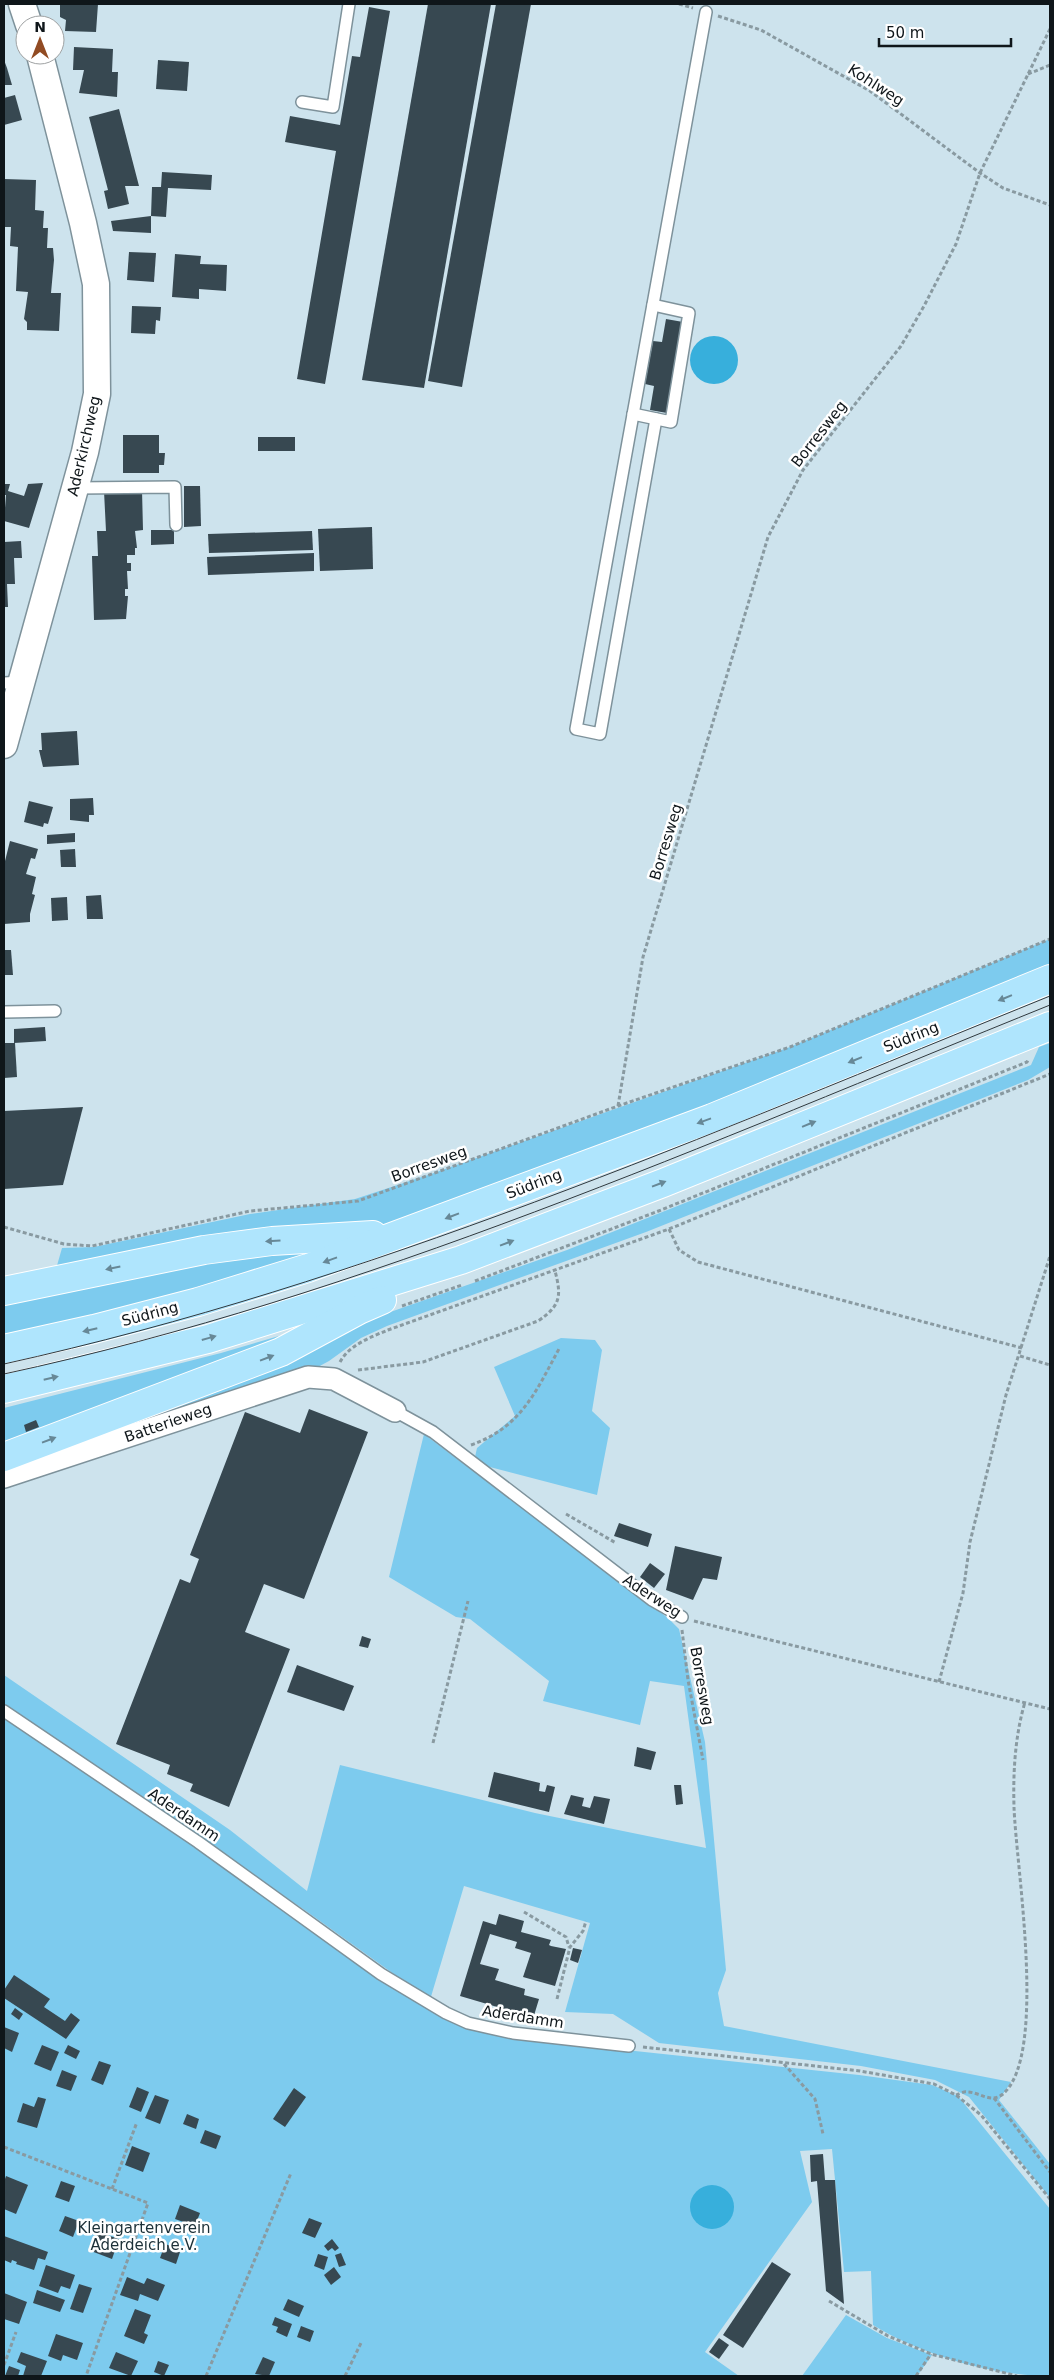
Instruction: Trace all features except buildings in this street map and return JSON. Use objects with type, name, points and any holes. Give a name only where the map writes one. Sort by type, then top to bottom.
[{"type":"main road","name":"Südring","points":[[4,1349],[94,1329],[198,1302],[308,1268],[712,1118],[1050,979]]},
{"type":"main road","points":[[4,1389],[208,1339],[462,1260],[663,1183],[1050,1026]]},
{"type":"main road","points":[[4,1291],[204,1250],[272,1241],[409,1232]]},
{"type":"main road","points":[[4,1457],[281,1352],[359,1310],[462,1260]]},
{"type":"street","name":"Aderkirchweg","points":[[4,744],[13,682],[76,488],[97,394],[96,284],[81,214],[43,65]]},
{"type":"street","name":"Batterieweg","points":[[4,1477],[24,1472],[289,1381],[308,1377],[334,1379]]},
{"type":"street","name":"Aderweg","points":[[334,1379],[395,1411]]},
{"type":"lane","points":[[302,102],[333,107],[349,4]]},
{"type":"lane","points":[[656,420],[600,734],[576,730],[706,12]]},
{"type":"lane","points":[[633,414],[670,422],[689,313],[653,305]]},
{"type":"lane","points":[[76,488],[175,486],[176,525]]},
{"type":"lane","points":[[4,1012],[54,1011]]},
{"type":"lane","name":"Aderweg","points":[[395,1411],[433,1432],[652,1600],[682,1617]]},
{"type":"lane","name":"Aderdamm","points":[[4,1711],[198,1842],[381,1974],[446,2013],[468,2022],[514,2033],[630,2046]]},
{"type":"path","name":"Kohlweg","points":[[679,4],[761,30],[870,92],[1003,188],[1050,205]]},
{"type":"path","name":"Borresweg","points":[[4,1227],[64,1244],[92,1246],[250,1211],[358,1201],[618,1106],[643,957],[768,537],[803,470],[869,388],[906,338],[956,244],[980,173],[1050,29]]},
{"type":"path","points":[[1027,75],[1050,65]]},
{"type":"path","points":[[618,1106],[790,1046],[1050,939]]},
{"type":"path","points":[[334,1379],[341,1360],[363,1341],[388,1330],[669,1229],[1050,1074]]},
{"type":"path","points":[[669,1229],[679,1250],[698,1262],[1022,1348]]},
{"type":"path","points":[[939,1682],[963,1593],[970,1542],[1006,1395],[1020,1356],[1050,1256]]},
{"type":"path","points":[[334,1379],[353,1371],[423,1362],[538,1321],[554,1309],[560,1290],[555,1271]]},
{"type":"path","points":[[457,1450],[502,1432],[518,1416],[560,1347]]},
{"type":"path","points":[[1020,1356],[1050,1365]]},
{"type":"path","points":[[432,1743],[468,1601]]},
{"type":"path","name":"Borresweg","points":[[682,1617],[683,1650],[703,1760]]},
{"type":"path","name":"Aderweg","points":[[682,1617],[709,1627],[1050,1709]]},
{"type":"path","points":[[956,2095],[966,2091],[994,2098],[1001,2096],[1013,2084],[1021,2059],[1026,1963],[1014,1807],[1016,1753],[1020,1720],[1025,1702]]},
{"type":"path","points":[[524,1912],[566,1937],[570,1947]]},
{"type":"path","points":[[556,2000],[570,1947],[583,1931],[586,1922]]},
{"type":"path","points":[[630,2046],[907,2078],[934,2084],[956,2095],[980,2115],[1050,2200]]},
{"type":"path","points":[[784,2064],[815,2099],[823,2134]]},
{"type":"path","points":[[994,2098],[1050,2172]]},
{"type":"path","points":[[112,2189],[137,2122]]},
{"type":"path","points":[[4,2147],[148,2203],[86,2376]]},
{"type":"path","points":[[206,2376],[291,2173]]},
{"type":"path","points":[[828,2301],[888,2336],[931,2354],[1017,2376]]},
{"type":"path","points":[[4,2364],[16,2332]]},
{"type":"path","points":[[345,2376],[361,2342]]},
{"type":"path","points":[[916,2376],[931,2354]]},
{"type":"green space","points":[[1050,939],[1050,970],[830,1059],[286,1267],[91,1319],[4,1334],[4,1280],[56,1269],[62,1248],[94,1247],[250,1214],[355,1199],[790,1047]]},
{"type":"green space","points":[[1050,1043],[1050,1067],[1028,1080],[646,1232],[387,1326],[361,1338],[316,1368],[4,1467],[342,1329],[567,1250],[1031,1065],[1039,1047]]},
{"type":"green space","points":[[320,1324],[4,1449],[4,1408],[221,1353]]},
{"type":"green space","points":[[561,1338],[595,1340],[602,1350],[592,1411],[610,1428],[597,1495],[482,1465],[475,1457],[477,1448],[515,1416],[494,1367]]},
{"type":"green space","points":[[424,1434],[668,1618],[679,1629],[705,1742],[726,1970],[718,1993],[724,2026],[1011,2082],[999,2100],[1050,2164],[1050,2198],[969,2097],[935,2080],[861,2066],[659,2043],[613,2014],[565,2012],[590,1923],[464,1886],[430,2000],[306,1911],[4,1705],[4,1675],[230,1830],[307,1891],[340,1765],[535,1813],[706,1848],[684,1686],[650,1681],[640,1725],[543,1701],[549,1681],[470,1619],[456,1617],[389,1577]]},
{"type":"green space","name":"Kleingartenverein Aderdeich e.V.","points":[[4,1716],[196,1846],[366,1968],[438,2015],[513,2038],[859,2075],[932,2085],[958,2096],[1050,2209],[1050,2376],[1005,2372],[958,2362],[913,2346],[873,2325],[871,2271],[844,2272],[832,2149],[800,2151],[812,2202],[705,2352],[739,2376],[4,2376]]},
{"type":"green space","points":[[846,2315],[887,2338],[932,2355],[917,2376],[802,2376]]},
{"type":"shaded area","points":[[714,336],[723,338],[731,343],[736,351],[738,360],[736,369],[731,377],[723,382],[714,384],[705,382],[697,377],[692,369],[690,360],[692,351],[697,343],[705,338]]},
{"type":"shaded area","points":[[712,2185],[724,2189],[730,2195],[734,2207],[730,2219],[724,2225],[712,2229],[700,2225],[694,2219],[690,2207],[694,2195],[700,2189]]},
{"type":"tram line","points":[[4,1364],[139,1331],[272,1292],[404,1249],[664,1152],[1050,996]]},
{"type":"tram line","points":[[4,1374],[139,1341],[272,1303],[404,1259],[664,1162],[1050,1005]]}]
